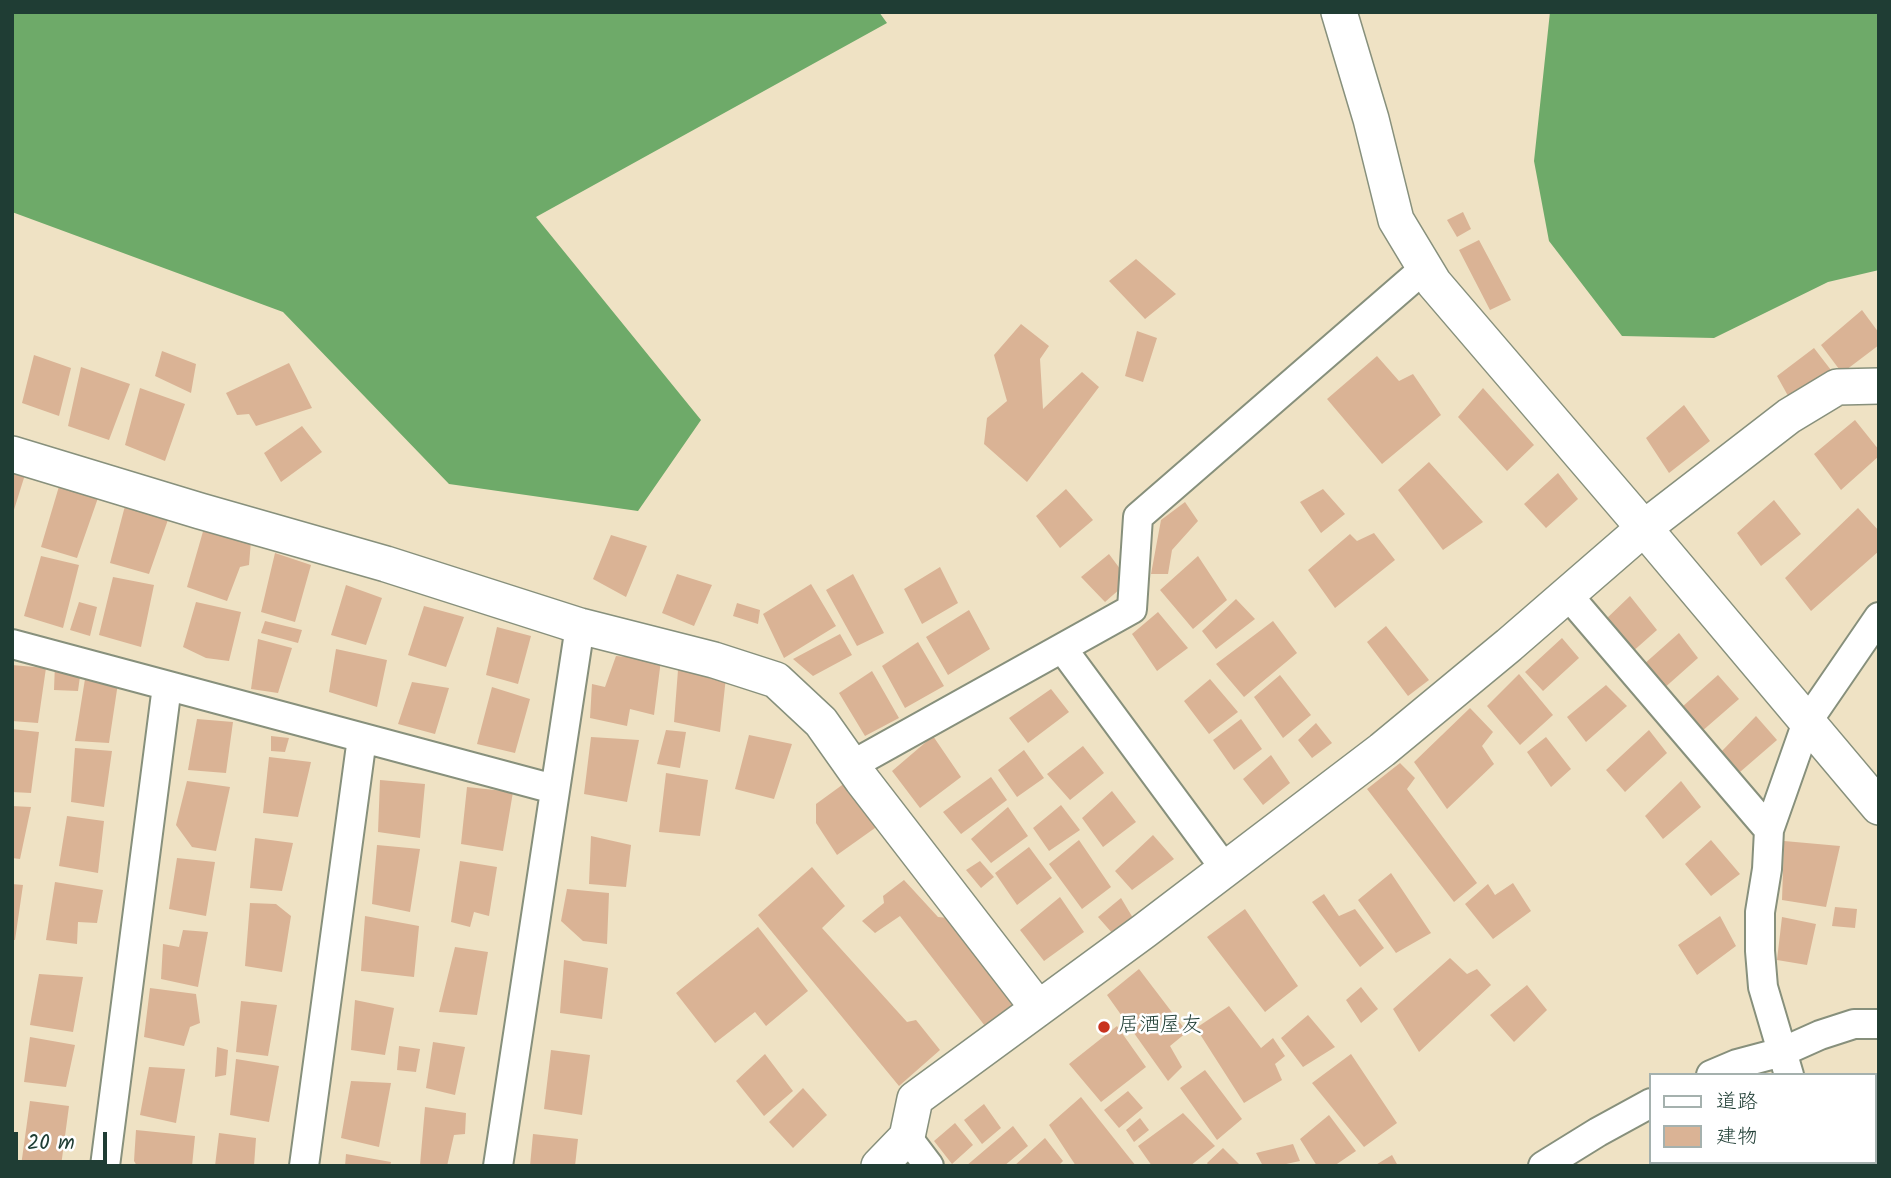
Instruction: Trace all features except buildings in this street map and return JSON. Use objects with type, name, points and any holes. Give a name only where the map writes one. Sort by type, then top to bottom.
[{"type":"street","points":[[1339,12],[1371,119],[1396,220],[1434,283],[1879,807]]},
{"type":"street","points":[[852,765],[1132,609],[1138,517],[1425,268]]},
{"type":"street","points":[[878,1166],[907,1137],[915,1099],[1226,870],[1382,750],[1644,528],[1789,416],[1837,387],[1879,386]]},
{"type":"street","points":[[12,454],[386,564],[580,626],[714,660],[776,680],[821,722],[1038,1008]]},
{"type":"street","points":[[1567,594],[1769,830]]},
{"type":"street","points":[[1786,1063],[1763,987],[1760,951],[1760,912],[1767,869],[1769,830],[1807,722],[1879,617]]},
{"type":"street","points":[[498,1166],[580,626]]},
{"type":"street","points":[[12,644],[554,789]]},
{"type":"street","points":[[1062,648],[1226,870]]},
{"type":"street","points":[[105,1166],[167,685]]},
{"type":"street","points":[[304,1166],[362,738]]},
{"type":"street","points":[[1717,1073],[1737,1064],[1786,1063],[1820,1035],[1854,1024],[1879,1024]]},
{"type":"street","points":[[1543,1166],[1650,1104]]},
{"type":"street","points":[[907,1137],[929,1166]]},
{"type":"green space","points":[[12,12],[879,12],[887,23],[536,217],[701,420],[638,511],[449,484],[283,312],[12,212]]},
{"type":"green space","points":[[1550,12],[1879,12],[1879,270],[1828,282],[1714,338],[1622,336],[1549,241],[1534,161]]},
{"type":"place","name":"居酒屋友","points":[[1104,1027]]}]
